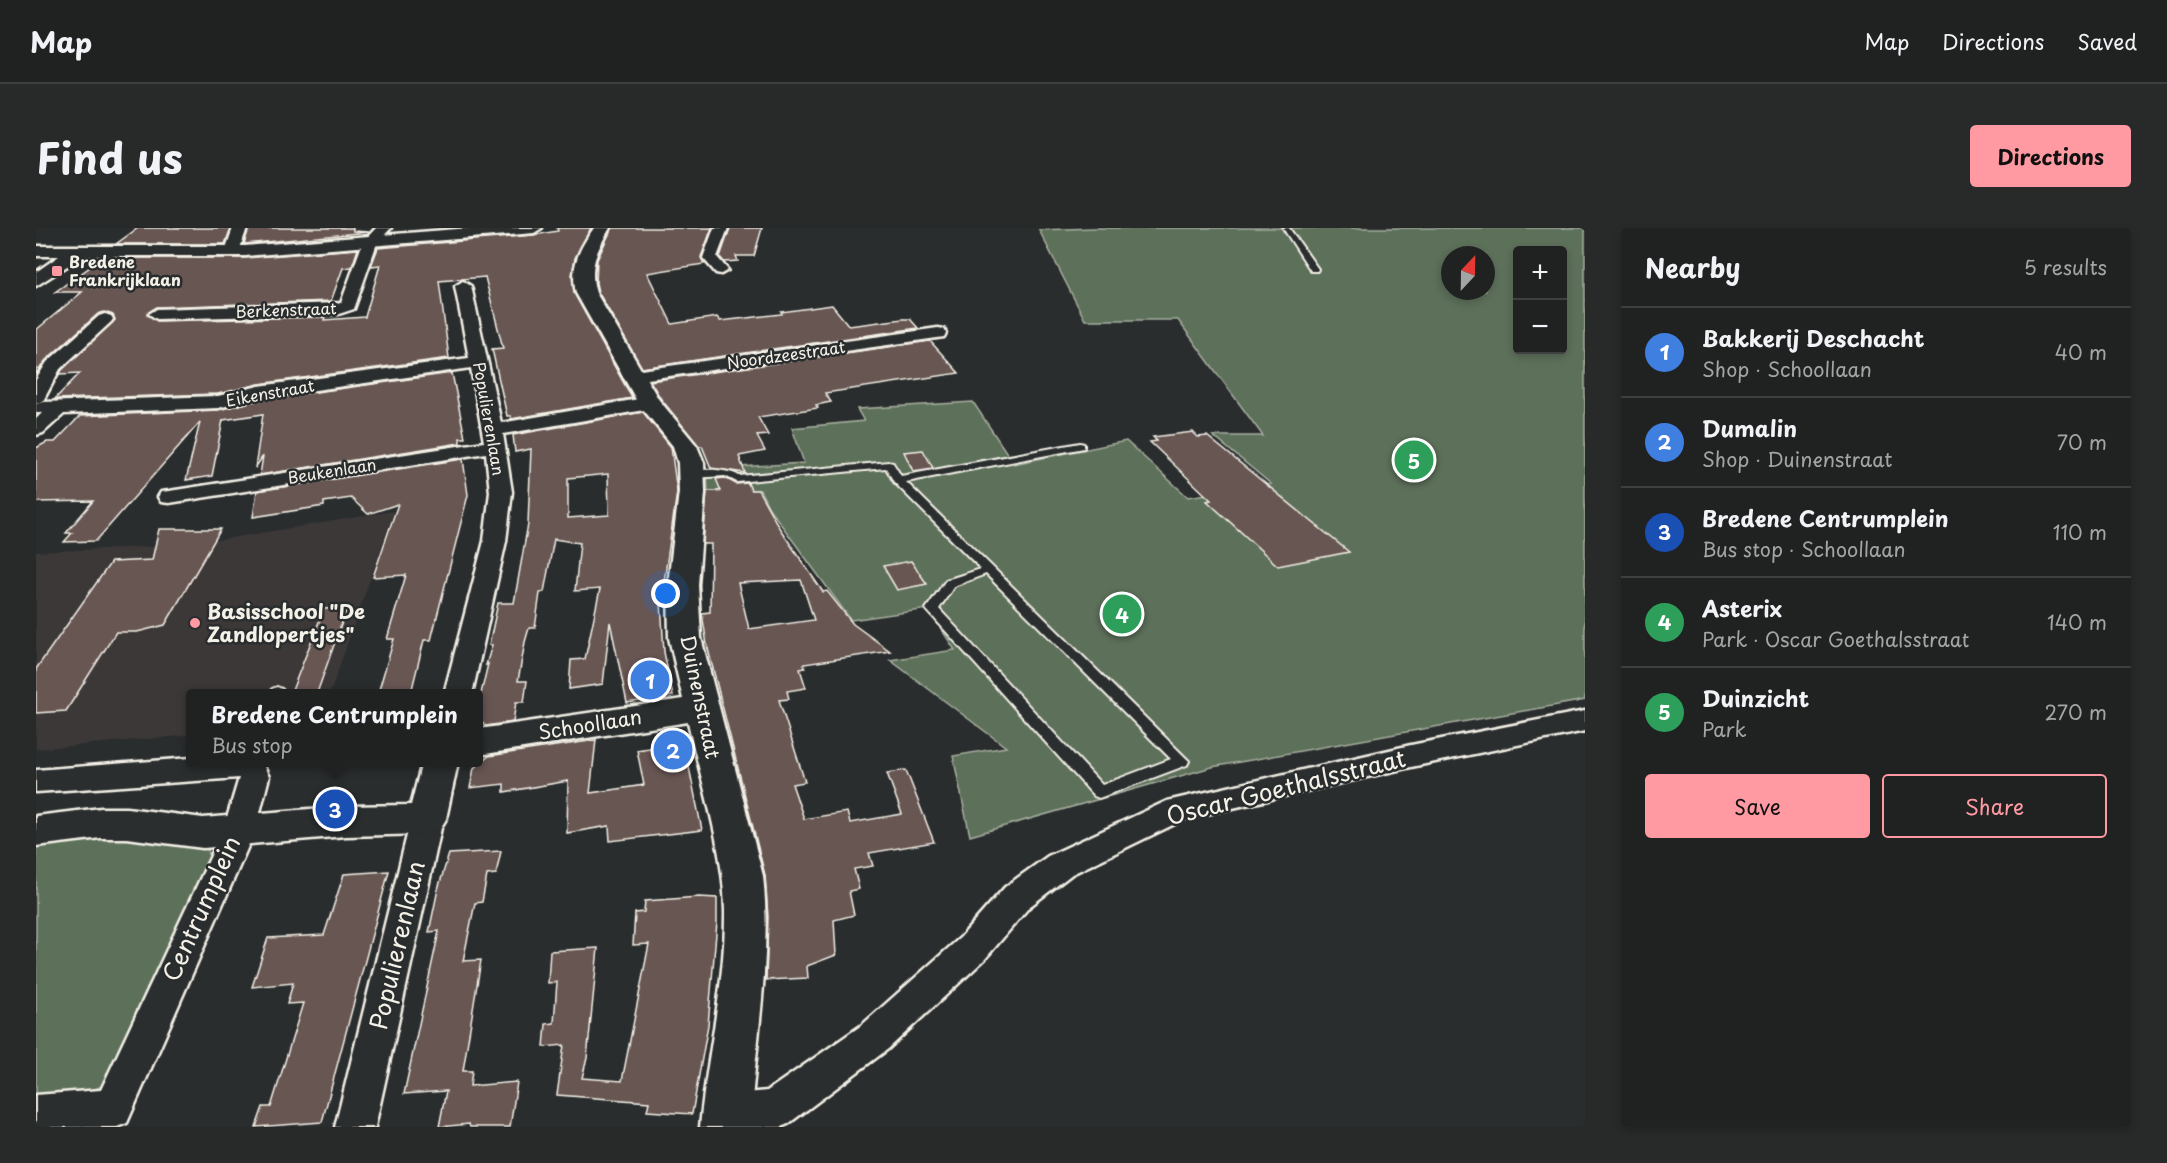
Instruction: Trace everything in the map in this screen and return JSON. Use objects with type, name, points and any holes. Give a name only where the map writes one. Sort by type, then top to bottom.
[{"type":"street","points":[[232,251],[240,228]]},
{"type":"street","points":[[370,242],[384,228]]},
{"type":"street","points":[[36,251],[232,251],[370,242],[524,228]]},
{"type":"street","name":"Duinenstraat","points":[[602,228],[589,249],[580,274],[590,301],[650,403],[664,417],[685,446],[692,475],[683,585],[685,638],[743,876],[748,912],[742,995],[725,1121]]},
{"type":"street","points":[[721,228],[710,258],[721,270]]},
{"type":"street","points":[[36,280],[104,234]]},
{"type":"street","name":"Berkenstraat","points":[[157,314],[339,309],[348,306],[370,242]]},
{"type":"street","name":"Populierenlaan","points":[[459,689],[495,542],[501,492],[494,438],[464,286]]},
{"type":"street","points":[[36,397],[53,366],[105,319]]},
{"type":"street","name":"Noordzeestraat","points":[[634,376],[938,333]]},
{"type":"street","name":"Eikenstraat","points":[[36,408],[212,403],[259,392],[479,362]]},
{"type":"street","name":"Beukenlaan","points":[[169,496],[494,438],[650,403]]},
{"type":"street","points":[[36,429],[59,408]]},
{"type":"street","name":"Schoollaan","points":[[483,741],[701,708]]},
{"type":"street","name":"Oscar Goethalsstraat","points":[[725,1121],[774,1110],[875,1037],[973,948],[1017,897],[1060,865],[1178,809],[1411,756],[1585,721]]},
{"type":"street","points":[[36,781],[207,767]]},
{"type":"street","points":[[253,767],[254,777],[240,828],[427,819]]},
{"type":"street","name":"Populierenlaan","points":[[355,1127],[439,767]]},
{"type":"street","name":"Centrumplein","points":[[36,831],[101,823],[203,832],[240,828]]},
{"type":"street","name":"Centrumplein","points":[[36,1115],[109,1118],[240,828]]},
{"type":"lane","points":[[1286,228],[1314,269]]},
{"type":"lane","points":[[898,480],[1080,446]]},
{"type":"lane","points":[[692,475],[727,473],[737,479],[889,465],[898,480],[1182,761],[1099,792],[932,609],[950,583],[988,570]]},
{"type":"shaded area","name":"Basisschool \"De Zandlopertjes\"","points":[[394,511],[331,689],[186,689],[186,735],[36,749],[36,552],[189,545]]},
{"type":"green space","points":[[1585,228],[1585,700],[1212,767],[970,836],[953,756],[1006,747],[890,660],[955,650],[928,609],[851,620],[769,508],[760,490],[708,491],[707,469],[804,463],[792,428],[864,421],[857,409],[973,402],[1014,464],[1126,441],[1188,497],[1271,484],[1213,436],[1263,436],[1178,320],[1085,320],[1039,230]]},
{"type":"green space","points":[[89,834],[173,842],[208,850],[212,864],[115,1077],[106,1084],[87,1092],[36,1098],[36,840]]},
{"type":"building","points":[[138,228],[231,228],[225,244],[116,244]]},
{"type":"building","points":[[249,228],[353,228],[353,231],[369,232],[244,244]]},
{"type":"building","points":[[557,228],[591,228],[575,258],[572,275],[574,293],[632,398],[511,419],[511,416],[507,416],[492,349],[503,348],[485,277],[439,281],[449,358],[259,384],[218,394],[55,399],[80,373],[60,374],[62,370],[115,320],[113,315],[104,312],[98,314],[46,360],[36,374],[36,330],[82,292],[55,292],[97,262],[93,262],[98,258],[245,258],[358,249],[352,267],[343,268],[331,301],[157,307],[147,313],[157,321],[325,317],[324,320],[365,317],[380,265],[371,266],[378,248],[534,235],[558,231]]},
{"type":"building","points":[[612,228],[712,228],[701,257],[704,264],[647,273],[672,324],[717,317],[720,321],[782,314],[781,312],[832,305],[849,326],[910,319],[918,328],[642,368],[598,292],[596,283],[597,260]]},
{"type":"building","points":[[730,228],[762,228],[754,256],[736,256],[738,261],[724,262],[720,257]]},
{"type":"building","points":[[930,341],[959,373],[825,393],[831,402],[816,405],[818,408],[758,417],[768,435],[757,436],[765,451],[739,456],[745,473],[711,468],[702,446],[699,446],[661,399],[650,381]]},
{"type":"building","points":[[452,373],[465,438],[460,438],[460,443],[260,475],[263,456],[255,468],[263,414],[223,420],[212,476],[186,480],[200,422],[96,541],[64,542],[72,533],[66,533],[93,501],[36,502],[36,448],[47,442],[55,442],[80,416],[218,410],[259,400]]},
{"type":"building","points":[[643,412],[671,447],[677,492],[661,602],[664,652],[673,696],[627,703],[610,622],[603,684],[569,689],[571,660],[585,659],[600,589],[575,591],[580,543],[554,539],[544,592],[540,593],[535,628],[529,628],[525,642],[518,681],[527,681],[524,702],[516,702],[513,722],[486,726],[483,723],[482,689],[498,603],[514,603],[528,524],[531,449],[515,452],[513,435]],"holes":[[[608,474],[609,515],[568,518],[568,478]]]},
{"type":"building","points":[[1193,432],[1198,437],[1207,436],[1349,552],[1278,566],[1207,501],[1211,500],[1150,442],[1157,441],[1153,437]]},
{"type":"building","points":[[923,450],[933,468],[913,471],[904,452]]},
{"type":"building","points":[[463,459],[468,495],[431,640],[424,640],[412,689],[379,689],[394,639],[387,639],[406,575],[373,577],[398,504],[368,514],[351,498],[324,502],[324,506],[253,517],[257,491]]},
{"type":"building","points":[[725,478],[736,484],[748,483],[751,490],[758,490],[780,529],[823,592],[827,591],[853,624],[890,651],[804,664],[805,668],[800,669],[806,688],[787,691],[789,699],[779,700],[805,782],[792,784],[804,819],[847,812],[850,823],[902,814],[887,773],[906,770],[934,842],[869,853],[873,866],[854,869],[859,889],[849,891],[854,915],[834,920],[836,955],[807,966],[808,978],[766,980],[768,917],[765,875],[707,645],[702,613],[710,612],[711,544],[703,544],[707,491],[721,491],[716,479]],"holes":[[[801,580],[814,620],[749,629],[738,583]]]},
{"type":"building","points":[[159,529],[221,529],[165,625],[137,632],[116,632],[66,711],[36,713],[36,669],[111,562],[152,560]]},
{"type":"building","points":[[911,561],[927,584],[897,590],[883,566]]},
{"type":"building","points":[[347,608],[318,689],[293,689],[324,609]]},
{"type":"building","points":[[596,740],[590,793],[644,785],[637,750],[684,743],[702,830],[610,841],[609,826],[567,833],[568,781],[504,792],[504,784],[470,788],[474,768],[483,767],[483,761],[489,756]]},
{"type":"building","points":[[501,851],[496,874],[487,875],[482,902],[475,903],[463,961],[481,960],[463,1071],[472,1071],[470,1086],[517,1082],[510,1127],[470,1127],[469,1124],[439,1127],[446,1091],[404,1094],[439,931],[429,932],[438,889],[449,854]]},
{"type":"building","points":[[389,871],[322,1122],[256,1127],[263,1107],[271,1107],[303,1003],[287,1004],[293,983],[252,987],[268,938],[324,935],[344,874]]},
{"type":"building","points":[[717,898],[717,922],[708,1025],[692,1114],[647,1111],[649,1102],[557,1095],[564,1045],[544,1047],[546,1024],[554,1023],[557,982],[548,983],[550,951],[598,948],[587,1058],[582,1078],[622,1081],[649,944],[633,945],[635,913],[644,912],[645,901]]},
{"type":"place","name":"Bredene Frankrijklaan","points":[[57,271]]},
{"type":"place","name":"Duinzicht","points":[[1414,460]]},
{"type":"place","name":"Asterix","points":[[1122,614]]},
{"type":"place","name":"Basisschool \"De Zandlopertjes\"","points":[[195,623]]},
{"type":"place","name":"Bakkerij Deschacht","points":[[650,680]]},
{"type":"place","name":"Dumalin","points":[[673,750]]},
{"type":"place","name":"Bredene Centrumplein","points":[[335,809]]}]
